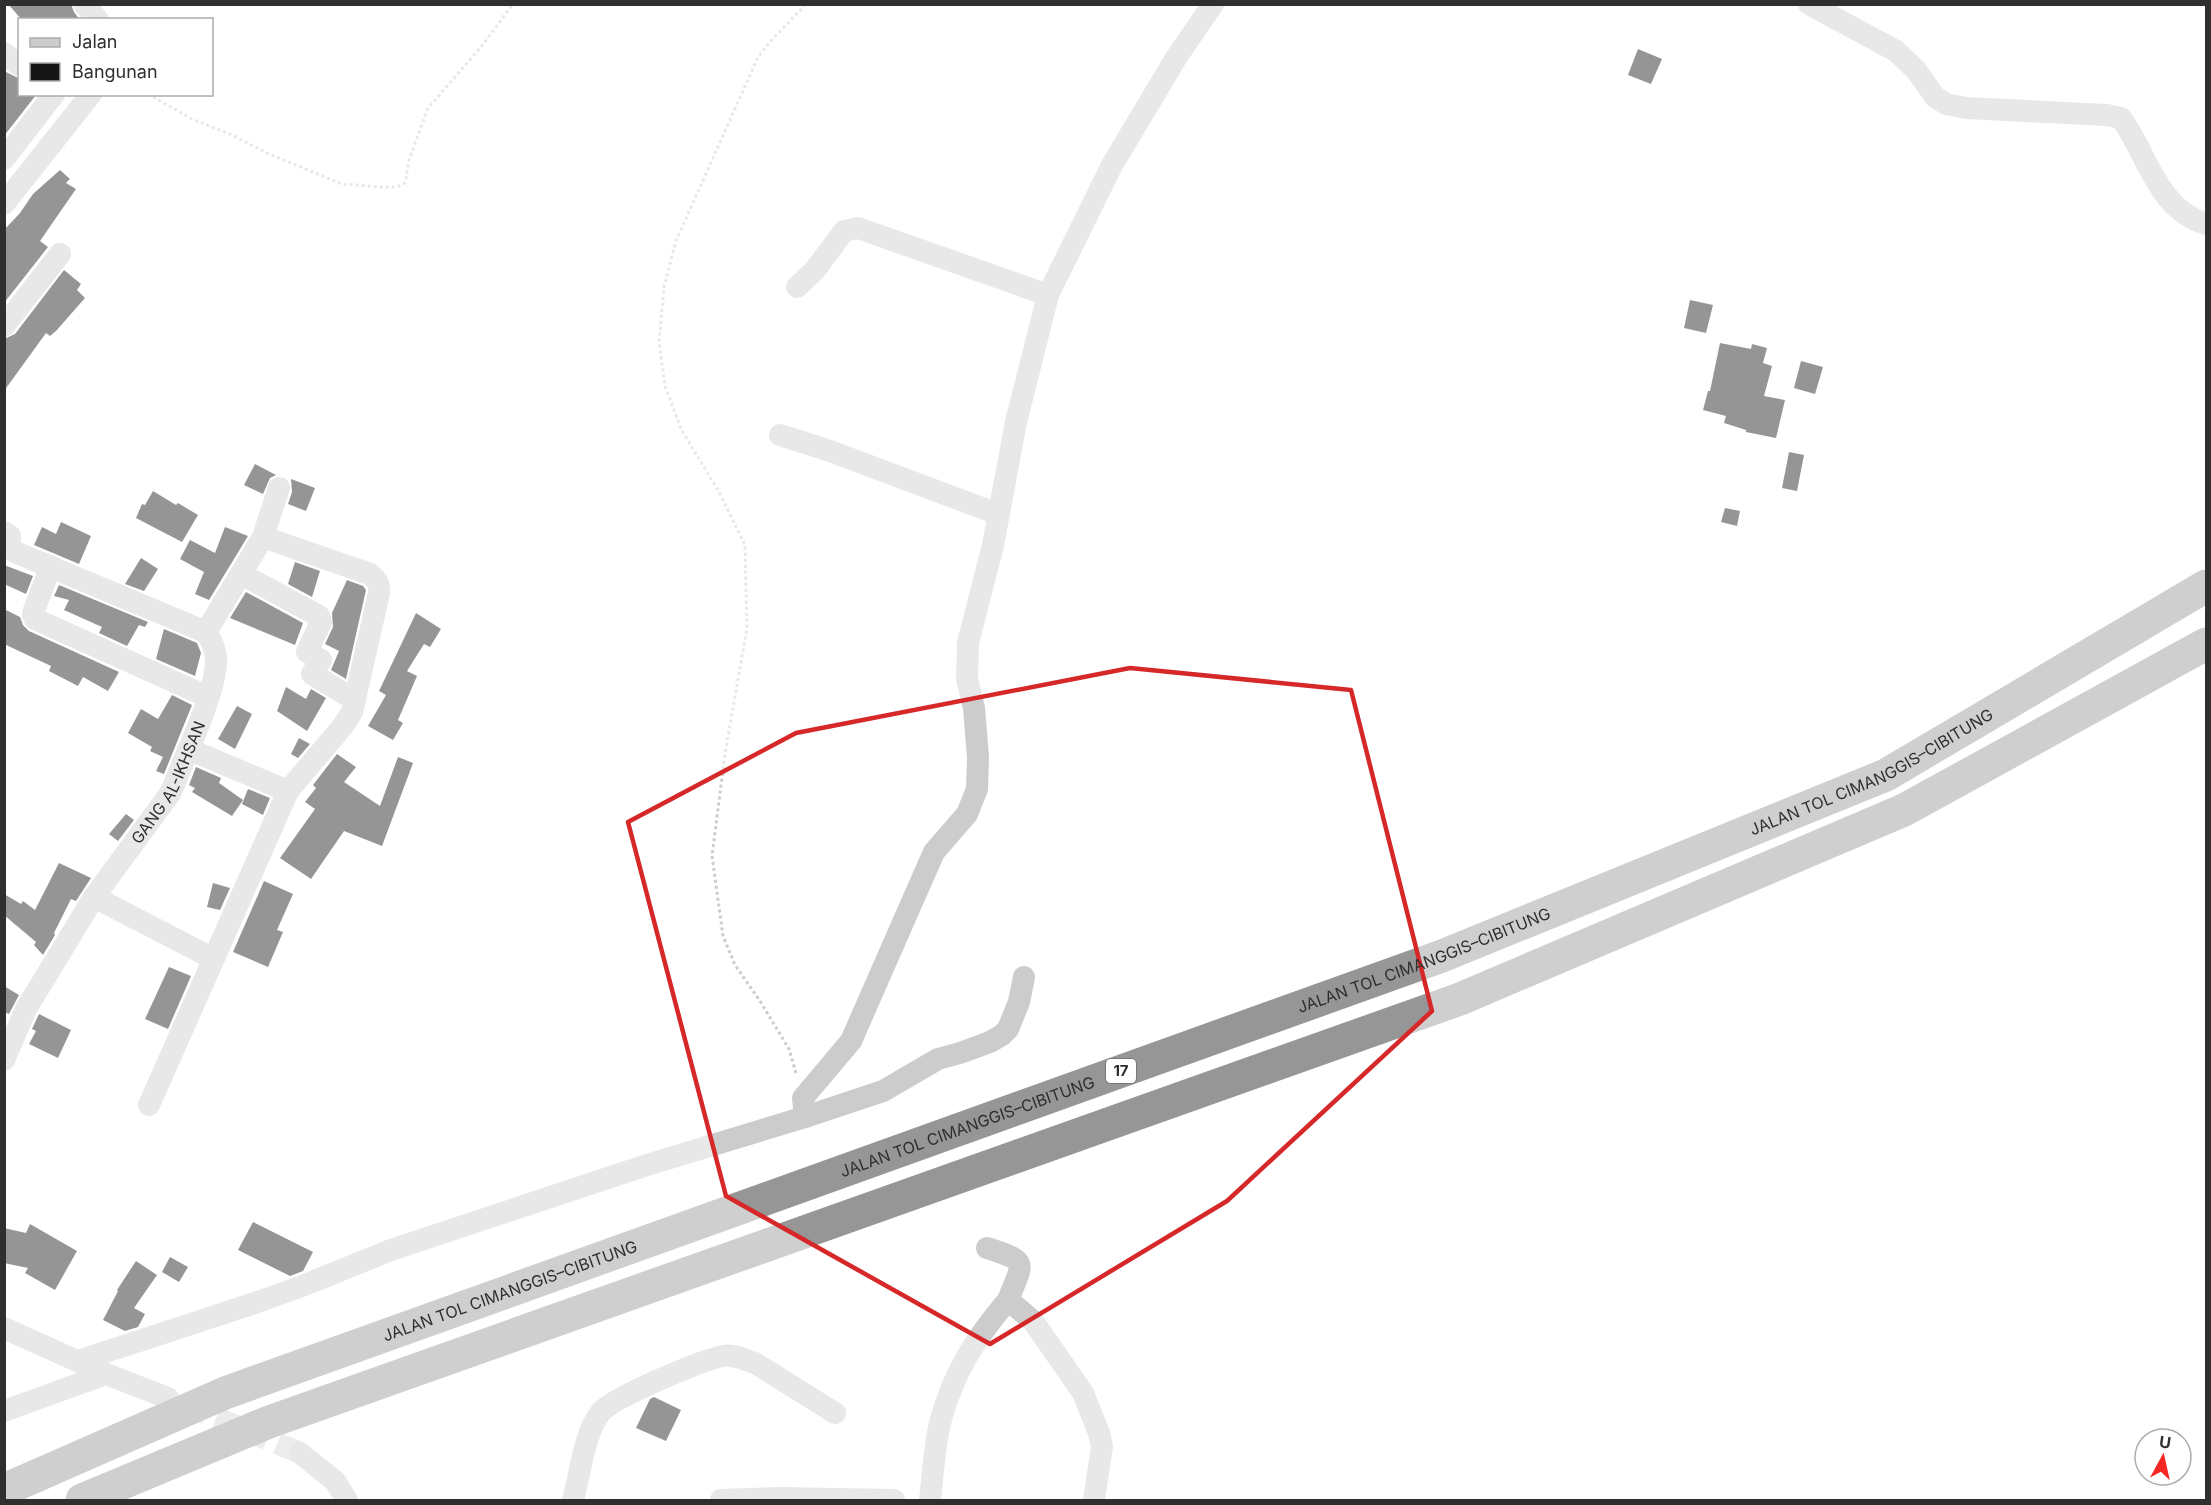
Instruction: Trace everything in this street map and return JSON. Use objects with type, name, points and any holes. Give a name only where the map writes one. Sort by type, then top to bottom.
[{"type":"highway","name":"JALAN TOL CIMANGGIS–CIBITUNG","points":[[4,1490],[225,1393],[1442,956],[1886,775],[2206,586]]},
{"type":"highway","points":[[82,1500],[269,1422],[1460,999],[1904,810],[2206,644]]},
{"type":"street","points":[[84,4],[96,18]]},
{"type":"street","points":[[804,1107],[851,1041],[934,852],[967,814],[977,789],[978,758],[974,708],[967,679],[968,643],[993,545],[1016,422],[1048,295],[1112,165],[1176,58],[1213,4]]},
{"type":"street","points":[[1809,4],[1896,51],[1916,70],[1935,97],[1946,104],[1966,108],[2107,115],[2121,118],[2134,135],[2144,162],[2158,186],[2180,210],[2193,220],[2206,224]]},
{"type":"street","points":[[4,53],[18,64]]},
{"type":"street","points":[[4,159],[53,96]]},
{"type":"street","points":[[4,204],[89,96]]},
{"type":"street","points":[[797,287],[815,270],[844,231],[858,228],[1048,295]]},
{"type":"street","points":[[4,326],[60,254]]},
{"type":"street","points":[[780,435],[840,454],[998,514]]},
{"type":"street","points":[[4,532],[10,536],[11,551],[206,632],[263,537],[279,488]]},
{"type":"street","points":[[149,1106],[212,958],[288,791],[343,726],[352,712],[379,593],[376,579],[370,574],[263,537]]},
{"type":"street","points":[[51,566],[34,610],[35,619],[208,697]]},
{"type":"street","points":[[241,574],[319,616],[321,622],[307,652],[321,660],[312,674],[355,700]]},
{"type":"street","name":"GANG AL-IKHSAN","points":[[4,1060],[26,1009],[94,897],[169,795],[208,697],[216,664],[216,654],[206,632]]},
{"type":"street","points":[[188,749],[288,791]]},
{"type":"street","points":[[94,897],[212,958]]},
{"type":"street","points":[[78,1361],[302,1286],[391,1250],[647,1165],[804,1107],[883,1091],[938,1059],[990,1042],[1002,1035],[1008,1029],[1019,1002],[1024,977]]},
{"type":"street","points":[[930,1500],[940,1424],[957,1373],[981,1332],[1008,1300],[1021,1269],[1016,1258],[987,1248]]},
{"type":"street","points":[[1008,1300],[1033,1321],[1083,1393],[1099,1432],[1102,1446],[1094,1500]]},
{"type":"street","points":[[4,1328],[106,1374],[168,1398]]},
{"type":"street","points":[[573,1500],[589,1438],[602,1411],[634,1391],[724,1356],[755,1363],[835,1413]]},
{"type":"street","points":[[4,1411],[106,1374]]},
{"type":"street","points":[[300,1453],[335,1480],[347,1500]]},
{"type":"street","points":[[720,1500],[780,1498],[894,1500]]},
{"type":"path","points":[[151,96],[192,120],[232,135],[269,154],[342,184],[397,187],[405,183],[409,160],[428,108],[481,47],[513,4]]},
{"type":"path","points":[[804,1107],[789,1049],[735,965],[723,936],[712,856],[725,754],[747,627],[745,545],[719,492],[681,429],[665,386],[658,342],[664,287],[676,242],[758,57],[806,4]]},
{"type":"highlighted area","points":[[1130,668],[1351,690],[1432,1011],[1227,1201],[990,1344],[726,1196],[628,822],[796,733]]},
{"type":"building","points":[[8,4],[71,4],[78,18],[20,18]]},
{"type":"building","points":[[1638,49],[1662,59],[1651,84],[1628,75]]},
{"type":"building","points":[[4,71],[18,78],[18,96],[35,96],[4,136]]},
{"type":"building","points":[[60,170],[70,179],[66,183],[76,189],[40,241],[48,247],[4,303],[4,230],[33,194]]},
{"type":"building","points":[[64,270],[81,284],[77,290],[85,298],[56,331],[50,336],[46,333],[4,391],[4,339],[15,334]]},
{"type":"building","points":[[1690,300],[1713,305],[1706,333],[1684,328]]},
{"type":"building","points":[[1720,343],[1751,349],[1752,344],[1767,348],[1763,363],[1772,366],[1764,396],[1785,400],[1776,438],[1746,432],[1746,430],[1724,423],[1726,416],[1703,410],[1708,391],[1710,391]]},
{"type":"building","points":[[1801,361],[1823,367],[1815,394],[1794,388]]},
{"type":"building","points":[[1789,452],[1804,455],[1797,491],[1782,488]]},
{"type":"building","points":[[255,464],[276,475],[270,478],[263,494],[244,485]]},
{"type":"building","points":[[291,479],[315,488],[306,511],[288,504],[292,492]]},
{"type":"building","points":[[153,491],[198,515],[182,542],[136,518],[142,504],[145,505]]},
{"type":"building","points":[[1725,508],[1740,511],[1737,526],[1721,522]]},
{"type":"building","points":[[61,522],[91,536],[79,564],[34,545],[42,527],[56,534]]},
{"type":"building","points":[[225,527],[248,536],[209,600],[195,594],[204,572],[180,559],[190,540],[215,553]]},
{"type":"building","points":[[141,558],[158,569],[144,591],[125,584]]},
{"type":"building","points":[[295,562],[320,571],[312,597],[288,584]]},
{"type":"building","points":[[4,565],[33,576],[26,594],[4,584]]},
{"type":"building","points":[[347,580],[363,586],[366,590],[346,679],[331,670],[339,651],[325,644],[333,627],[332,613]]},
{"type":"building","points":[[59,585],[148,622],[145,627],[139,625],[127,646],[99,633],[102,627],[64,610],[69,600],[54,596]]},
{"type":"building","points":[[246,592],[303,623],[295,645],[230,618]]},
{"type":"building","points":[[4,609],[20,617],[23,625],[29,631],[119,672],[108,691],[83,677],[78,686],[49,671],[51,666],[4,644]]},
{"type":"building","points":[[416,613],[441,629],[430,647],[424,644],[407,671],[417,676],[398,720],[403,723],[393,740],[368,726],[386,695],[379,691]]},
{"type":"building","points":[[164,629],[197,643],[201,653],[195,676],[156,659]]},
{"type":"building","points":[[286,687],[306,699],[311,689],[326,698],[307,731],[277,711]]},
{"type":"building","points":[[172,695],[192,705],[164,774],[156,771],[163,757],[150,751],[152,747],[128,733],[141,709],[158,719]]},
{"type":"building","points":[[237,706],[252,714],[235,749],[218,739]]},
{"type":"building","points":[[299,738],[310,744],[298,758],[291,754]]},
{"type":"building","points":[[337,754],[356,767],[344,782],[380,806],[398,757],[413,763],[382,846],[344,831],[311,879],[280,858],[315,809],[305,802],[316,788],[313,785]]},
{"type":"building","points":[[196,767],[221,778],[219,783],[243,800],[232,816],[192,792],[195,788],[189,785]]},
{"type":"building","points":[[248,789],[270,798],[263,815],[242,804]]},
{"type":"building","points":[[126,814],[134,820],[118,841],[109,834]]},
{"type":"building","points":[[59,863],[91,878],[76,901],[71,899],[43,955],[34,945],[36,942],[4,915],[4,894],[21,904],[23,901],[35,910]]},
{"type":"building","points":[[264,881],[293,894],[277,930],[283,932],[268,967],[233,952]]},
{"type":"building","points":[[213,883],[230,888],[220,910],[207,907]]},
{"type":"building","points":[[169,967],[191,976],[168,1029],[145,1019]]},
{"type":"building","points":[[4,986],[19,995],[9,1014],[4,1012]]},
{"type":"building","points":[[39,1014],[71,1030],[58,1058],[29,1044],[36,1031],[32,1029]]},
{"type":"building","points":[[253,1222],[313,1252],[303,1271],[290,1276],[238,1250]]},
{"type":"building","points":[[30,1224],[77,1251],[55,1290],[25,1273],[28,1268],[4,1263],[4,1228],[26,1233]]},
{"type":"building","points":[[170,1257],[188,1267],[179,1282],[162,1272]]},
{"type":"building","points":[[136,1261],[157,1275],[134,1308],[145,1314],[138,1327],[125,1331],[103,1320],[117,1290]]},
{"type":"building","points":[[654,1397],[681,1410],[666,1441],[636,1428],[650,1399]]},
{"type":"tunnel","points":[[186,1405],[300,1453]]}]
